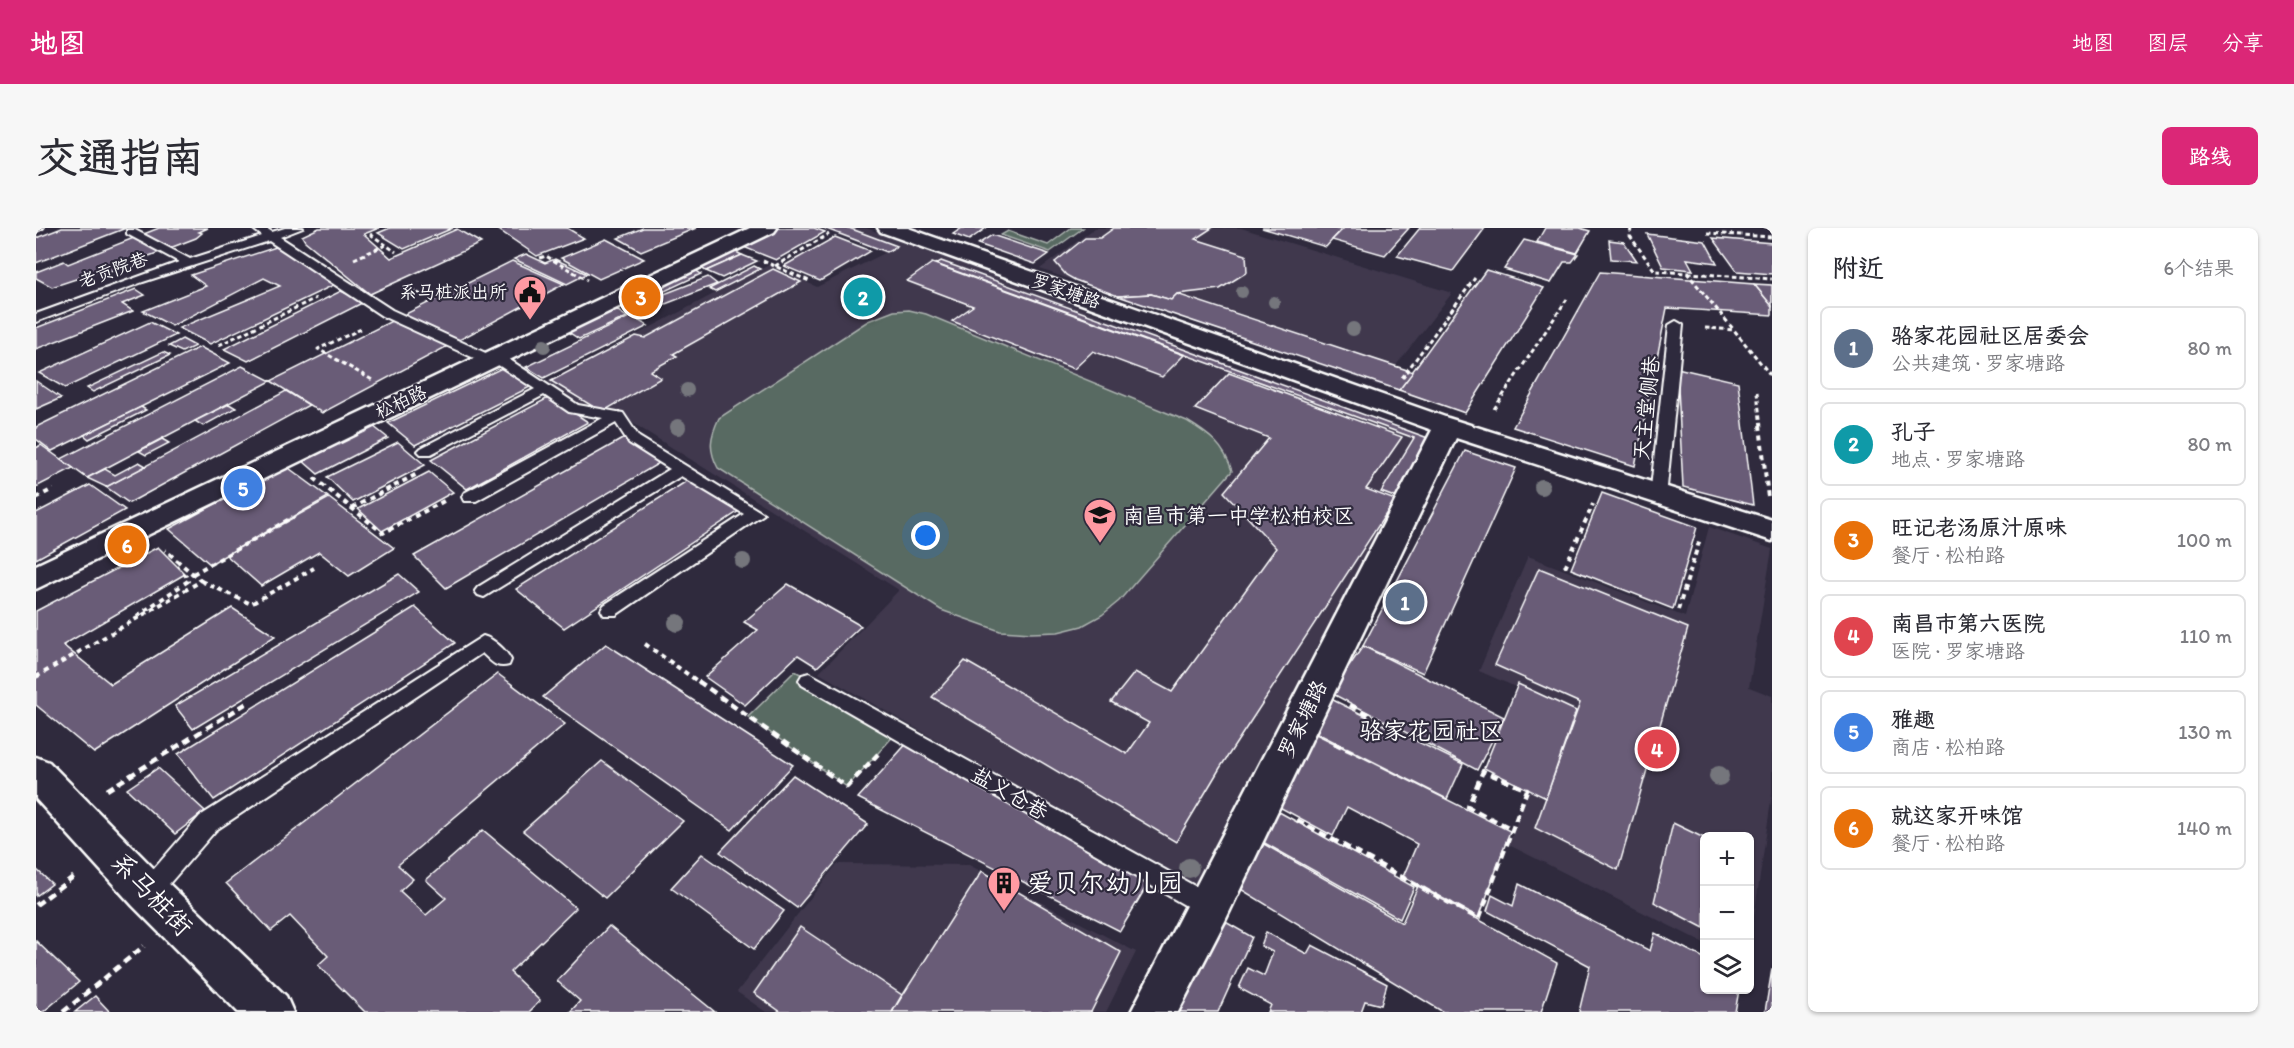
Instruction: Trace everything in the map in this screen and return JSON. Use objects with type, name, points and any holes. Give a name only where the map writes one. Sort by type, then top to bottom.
[{"type":"street","name":"松柏路","points":[[36,578],[767,228]]},
{"type":"street","name":"罗家塘路","points":[[888,228],[1463,431],[1658,497],[1772,531]]},
{"type":"street","name":"罗家塘路","points":[[1154,1012],[1210,907],[1317,688],[1463,431]]},
{"type":"street","name":"系马桩街","points":[[36,773],[148,892],[270,1012]]},
{"type":"lane","points":[[258,228],[381,308],[460,349],[493,359],[574,410],[618,416],[634,440],[756,514],[610,610]]},
{"type":"lane","name":"老贡院巷","points":[[36,318],[139,279],[297,228]]},
{"type":"lane","points":[[130,232],[189,263]]},
{"type":"lane","name":"天主堂侧巷","points":[[1658,497],[1676,325]]},
{"type":"lane","points":[[426,451],[544,390]]},
{"type":"lane","points":[[462,496],[618,416]]},
{"type":"lane","points":[[484,591],[681,469]]},
{"type":"lane","points":[[148,892],[208,823],[483,643],[502,660]]},
{"type":"lane","name":"盐义仓巷","points":[[809,680],[1210,907]]},
{"type":"path","points":[[1631,228],[1630,236],[1655,271],[1772,279]]},
{"type":"path","points":[[1707,233],[1772,237]]},
{"type":"path","points":[[370,234],[396,252]]},
{"type":"path","points":[[775,266],[829,234]]},
{"type":"path","points":[[730,246],[809,281]]},
{"type":"path","points":[[540,258],[546,256],[619,298]]},
{"type":"path","points":[[1687,273],[1772,377]]},
{"type":"path","points":[[1384,403],[1475,278]]},
{"type":"path","points":[[219,345],[345,284]]},
{"type":"path","points":[[406,399],[318,349],[374,323],[363,317],[415,291],[424,297]]},
{"type":"path","points":[[1463,431],[1568,299]]},
{"type":"path","points":[[1676,325],[1734,330]]},
{"type":"path","points":[[1756,392],[1772,531]]},
{"type":"path","points":[[352,508],[425,470]]},
{"type":"path","points":[[307,472],[383,534],[462,496]]},
{"type":"path","points":[[1564,567],[1605,478]]},
{"type":"path","points":[[36,498],[53,489]]},
{"type":"path","points":[[1678,610],[1708,512]]},
{"type":"path","points":[[193,574],[293,517]]},
{"type":"path","points":[[169,554],[201,581],[251,604],[314,568]]},
{"type":"path","points":[[109,634],[188,581],[185,574]]},
{"type":"path","points":[[36,677],[201,581]]},
{"type":"path","points":[[645,644],[847,787],[899,730]]},
{"type":"path","points":[[1317,688],[1393,727]]},
{"type":"path","points":[[73,811],[247,703]]},
{"type":"path","points":[[1287,814],[1479,919],[1527,790],[1483,771],[1468,807],[1512,829]]},
{"type":"path","points":[[36,905],[109,850]]},
{"type":"path","points":[[63,1012],[176,920]]},
{"type":"shaded area","name":"南昌市第一中学松柏校区","points":[[866,228],[1428,438],[1196,888],[819,673],[899,590],[620,415],[583,409],[545,383],[769,265],[817,287],[885,253],[823,229]]},
{"type":"shaded area","points":[[1095,228],[1241,228],[1452,293],[1380,386],[1040,269]]},
{"type":"shaded area","points":[[1709,527],[1772,549],[1749,687],[1772,696],[1772,794],[1754,917],[1754,832],[1700,832],[1700,941],[1509,845],[1557,705],[1479,671],[1528,556],[1685,617]]},
{"type":"shaded area","points":[[837,864],[969,865],[1136,952],[1106,1012],[766,1012],[737,992]]},
{"type":"green space","points":[[1071,228],[1083,228],[1050,252],[1001,235],[1008,231],[1048,245]]},
{"type":"green space","points":[[909,310],[926,314],[1187,421],[1209,436],[1225,454],[1232,471],[1119,601],[1102,615],[1082,626],[1058,632],[1031,633],[1000,631],[941,610],[718,468],[711,443],[719,418],[868,321],[894,311]]},
{"type":"green space","points":[[795,671],[899,730],[847,787],[748,717]]},
{"type":"building","points":[[62,228],[126,228],[36,263],[36,238]]},
{"type":"building","points":[[159,228],[208,228],[199,232],[202,233],[196,238],[110,271],[100,271],[52,287],[36,278],[36,272],[64,261],[68,264]]},
{"type":"building","points":[[319,228],[379,228],[364,234],[391,258],[457,229],[481,243],[370,294],[305,241],[302,236]]},
{"type":"building","points":[[390,228],[453,228],[404,249],[378,233]]},
{"type":"building","points":[[496,228],[567,228],[584,238],[537,256]]},
{"type":"building","points":[[643,228],[696,228],[641,251],[618,238]]},
{"type":"building","points":[[774,228],[814,228],[825,232],[776,260],[741,246]]},
{"type":"building","points":[[824,228],[849,228],[897,246],[887,252]]},
{"type":"building","points":[[962,228],[986,228],[969,240],[953,234]]},
{"type":"building","points":[[1114,228],[1212,228],[1195,239],[1246,255],[1247,272],[1220,289],[1177,294],[1171,300],[1151,294],[1118,296],[1075,280],[1066,275],[1055,262],[1085,238],[1100,238]]},
{"type":"building","points":[[1262,228],[1334,228],[1341,230],[1326,247]]},
{"type":"building","points":[[1344,228],[1409,228],[1385,255],[1332,240]]},
{"type":"building","points":[[1420,228],[1485,228],[1453,271],[1397,256]]},
{"type":"building","points":[[1545,228],[1580,228],[1590,231],[1577,253],[1537,242]]},
{"type":"building","points":[[1647,234],[1705,241],[1717,263],[1687,259],[1693,270],[1663,267]]},
{"type":"building","points":[[992,235],[1049,254],[1035,264],[978,244]]},
{"type":"building","points":[[835,237],[871,251],[820,281],[784,266]]},
{"type":"building","points":[[1713,238],[1772,243],[1772,274],[1737,271]]},
{"type":"building","points":[[606,239],[644,259],[599,279],[561,258]]},
{"type":"building","points":[[1524,240],[1578,254],[1572,262],[1564,262],[1551,283],[1504,269]]},
{"type":"building","points":[[1609,240],[1624,242],[1637,261],[1611,259]]},
{"type":"building","points":[[276,247],[340,282],[210,344],[179,328],[280,286],[264,278],[172,326],[143,311],[206,286],[191,275]]},
{"type":"building","points":[[732,250],[742,255],[706,271],[697,266]]},
{"type":"building","points":[[526,254],[545,263],[555,259],[587,274],[567,284],[514,259]]},
{"type":"building","points":[[742,255],[757,261],[722,278],[706,271]]},
{"type":"building","points":[[512,261],[564,284],[322,413],[271,381]]},
{"type":"building","points":[[941,261],[1428,438],[1397,498],[1381,492],[1414,438],[936,264]]},
{"type":"building","points":[[932,263],[1184,355],[1162,377],[1093,351],[1074,369],[952,321],[973,306],[907,281]]},
{"type":"building","points":[[754,266],[760,269],[715,292],[709,289]]},
{"type":"building","points":[[692,268],[701,274],[635,305],[625,299]]},
{"type":"building","points":[[773,269],[801,282],[673,354],[677,356],[650,371],[661,378],[602,412],[551,381],[636,336],[645,338]]},
{"type":"building","points":[[1486,270],[1544,288],[1465,413],[1399,390]]},
{"type":"building","points":[[1600,272],[1754,284],[1772,306],[1772,315],[1667,308],[1635,466],[1513,427]]},
{"type":"building","points":[[708,277],[717,284],[645,312],[636,305]]},
{"type":"building","points":[[1754,284],[1772,285],[1772,306]]},
{"type":"building","points":[[136,289],[145,295],[122,304],[133,311],[36,349],[36,328]]},
{"type":"building","points":[[341,291],[364,302],[248,361],[224,349]]},
{"type":"building","points":[[1151,294],[1171,300],[1177,294],[1413,372],[1399,390],[1118,296]]},
{"type":"building","points":[[612,307],[627,317],[579,339],[564,329]]},
{"type":"building","points":[[631,316],[648,326],[544,378],[526,367]]},
{"type":"building","points":[[150,322],[176,335],[65,388],[39,373]]},
{"type":"building","points":[[182,339],[195,346],[182,352],[169,346]]},
{"type":"building","points":[[200,347],[230,363],[52,451],[36,439],[36,427]]},
{"type":"building","points":[[163,352],[170,355],[93,392],[87,388]]},
{"type":"building","points":[[242,366],[271,381],[87,478],[61,459]]},
{"type":"building","points":[[506,366],[534,385],[415,445],[388,423]]},
{"type":"building","points":[[1677,368],[1738,382],[1753,505],[1683,487]]},
{"type":"building","points":[[1229,373],[1402,437],[1366,489],[1395,500],[1220,768],[1176,842],[932,697],[965,661],[1127,754],[1149,723],[1111,702],[1135,672],[1172,692],[1276,548],[1224,492],[1269,438],[1195,409]]},
{"type":"building","points":[[36,381],[61,398],[36,409]]},
{"type":"building","points":[[286,391],[309,405],[129,503],[106,487]]},
{"type":"building","points":[[550,397],[588,422],[467,489],[431,460]]},
{"type":"building","points":[[229,404],[236,408],[203,426],[195,421]]},
{"type":"building","points":[[141,407],[146,410],[89,439],[84,435]]},
{"type":"building","points":[[373,426],[388,438],[318,474],[303,461]]},
{"type":"building","points":[[626,437],[661,462],[446,588],[414,556]]},
{"type":"building","points":[[162,439],[169,443],[146,455],[139,451]]},
{"type":"building","points":[[398,442],[425,465],[353,502],[327,477]]},
{"type":"building","points":[[41,445],[73,468],[36,487],[36,448]]},
{"type":"building","points":[[1465,451],[1516,468],[1423,673],[1363,646]]},
{"type":"building","points":[[139,462],[146,466],[106,487],[87,478],[105,469],[115,475]]},
{"type":"building","points":[[286,466],[328,497],[210,564],[169,529]]},
{"type":"building","points":[[429,472],[453,492],[382,531],[358,509]]},
{"type":"building","points":[[690,479],[739,511],[564,628],[516,589]]},
{"type":"building","points":[[90,485],[125,510],[36,559],[36,513]]},
{"type":"building","points":[[1602,493],[1697,527],[1673,609],[1571,569]]},
{"type":"building","points":[[329,498],[394,548],[349,576],[319,552],[261,586],[226,555]]},
{"type":"building","points":[[158,547],[185,574],[63,645],[111,684],[232,608],[275,636],[94,753],[36,705],[36,611]]},
{"type":"building","points":[[1539,568],[1688,628],[1618,870],[1535,828],[1580,703],[1495,665]]},
{"type":"building","points":[[399,574],[419,592],[193,729],[175,706]]},
{"type":"building","points":[[788,584],[861,626],[817,667],[798,655],[745,705],[705,677],[758,630],[744,622]]},
{"type":"building","points":[[415,607],[455,643],[214,800],[178,754]]},
{"type":"building","points":[[606,644],[793,765],[732,830],[543,697]]},
{"type":"building","points":[[1363,646],[1504,717],[1477,770],[1331,693]]},
{"type":"building","points":[[498,674],[565,724],[398,865],[413,879],[400,891],[426,915],[446,898],[426,880],[483,830],[576,908],[510,972],[540,1001],[529,1012],[365,1012],[318,965],[328,956],[290,916],[271,931],[226,883]]},
{"type":"building","points":[[1518,684],[1576,711],[1546,798],[1484,768]]},
{"type":"building","points":[[1329,698],[1463,764],[1447,799],[1311,730]]},
{"type":"building","points":[[1310,731],[1510,831],[1479,918],[1403,877],[1417,844],[1347,807],[1333,836],[1270,802]]},
{"type":"building","points":[[909,741],[1149,882],[1120,931],[858,798]]},
{"type":"building","points":[[602,761],[683,821],[605,898],[523,831]]},
{"type":"building","points":[[158,768],[205,811],[175,834],[127,789]]},
{"type":"building","points":[[793,775],[868,824],[797,908],[720,852]]},
{"type":"building","points":[[1272,808],[1414,887],[1400,919],[1254,837]]},
{"type":"building","points":[[1673,823],[1700,836],[1700,926],[1654,902]]},
{"type":"building","points":[[1264,844],[1402,923],[1418,886],[1557,963],[1541,1012],[1443,1012],[1239,888]]},
{"type":"building","points":[[702,854],[784,911],[754,949],[671,888]]},
{"type":"building","points":[[36,869],[52,884],[36,896]]},
{"type":"building","name":"爱贝尔幼儿园","points":[[982,871],[1121,952],[1091,1012],[892,1012]]},
{"type":"building","points":[[1519,884],[1650,951],[1655,933],[1700,956],[1700,994],[1738,994],[1735,1012],[1579,1012],[1590,966],[1487,911],[1492,895],[1513,906]]},
{"type":"building","points":[[1215,916],[1252,937],[1218,1012],[1169,1012]]},
{"type":"building","points":[[609,926],[715,1012],[570,1012],[580,1001],[557,981]]},
{"type":"building","points":[[800,927],[902,995],[892,1012],[781,1012],[754,993]]},
{"type":"building","points":[[1266,932],[1307,954],[1312,945],[1387,984],[1381,1005],[1365,1001],[1361,1012],[1268,1012],[1271,1005],[1239,988],[1248,968],[1264,976],[1273,952],[1261,946]]},
{"type":"building","points":[[36,941],[79,982],[43,1012],[36,1012]]},
{"type":"building","points":[[1772,969],[1772,1012],[1765,1012]]},
{"type":"building","points":[[95,996],[110,1012],[75,1012]]},
{"type":"place","name":"旺记老汤原汁原味","points":[[641,297]]},
{"type":"place","name":"孔子","points":[[863,297]]},
{"type":"place","name":"系马桩派出所","points":[[530,321]]},
{"type":"place","name":"雅趣","points":[[243,488]]},
{"type":"place","name":"南昌市第一中学松柏校区","points":[[1100,544]]},
{"type":"place","name":"就这家开味馆","points":[[127,545]]},
{"type":"place","name":"骆家花园社区居委会","points":[[1405,602]]},
{"type":"place","name":"南昌市第六医院","points":[[1657,749]]},
{"type":"place","name":"爱贝尔幼儿园","points":[[1004,912]]},
{"type":"district","name":"骆家花园社区","points":[[1431,730]]}]
